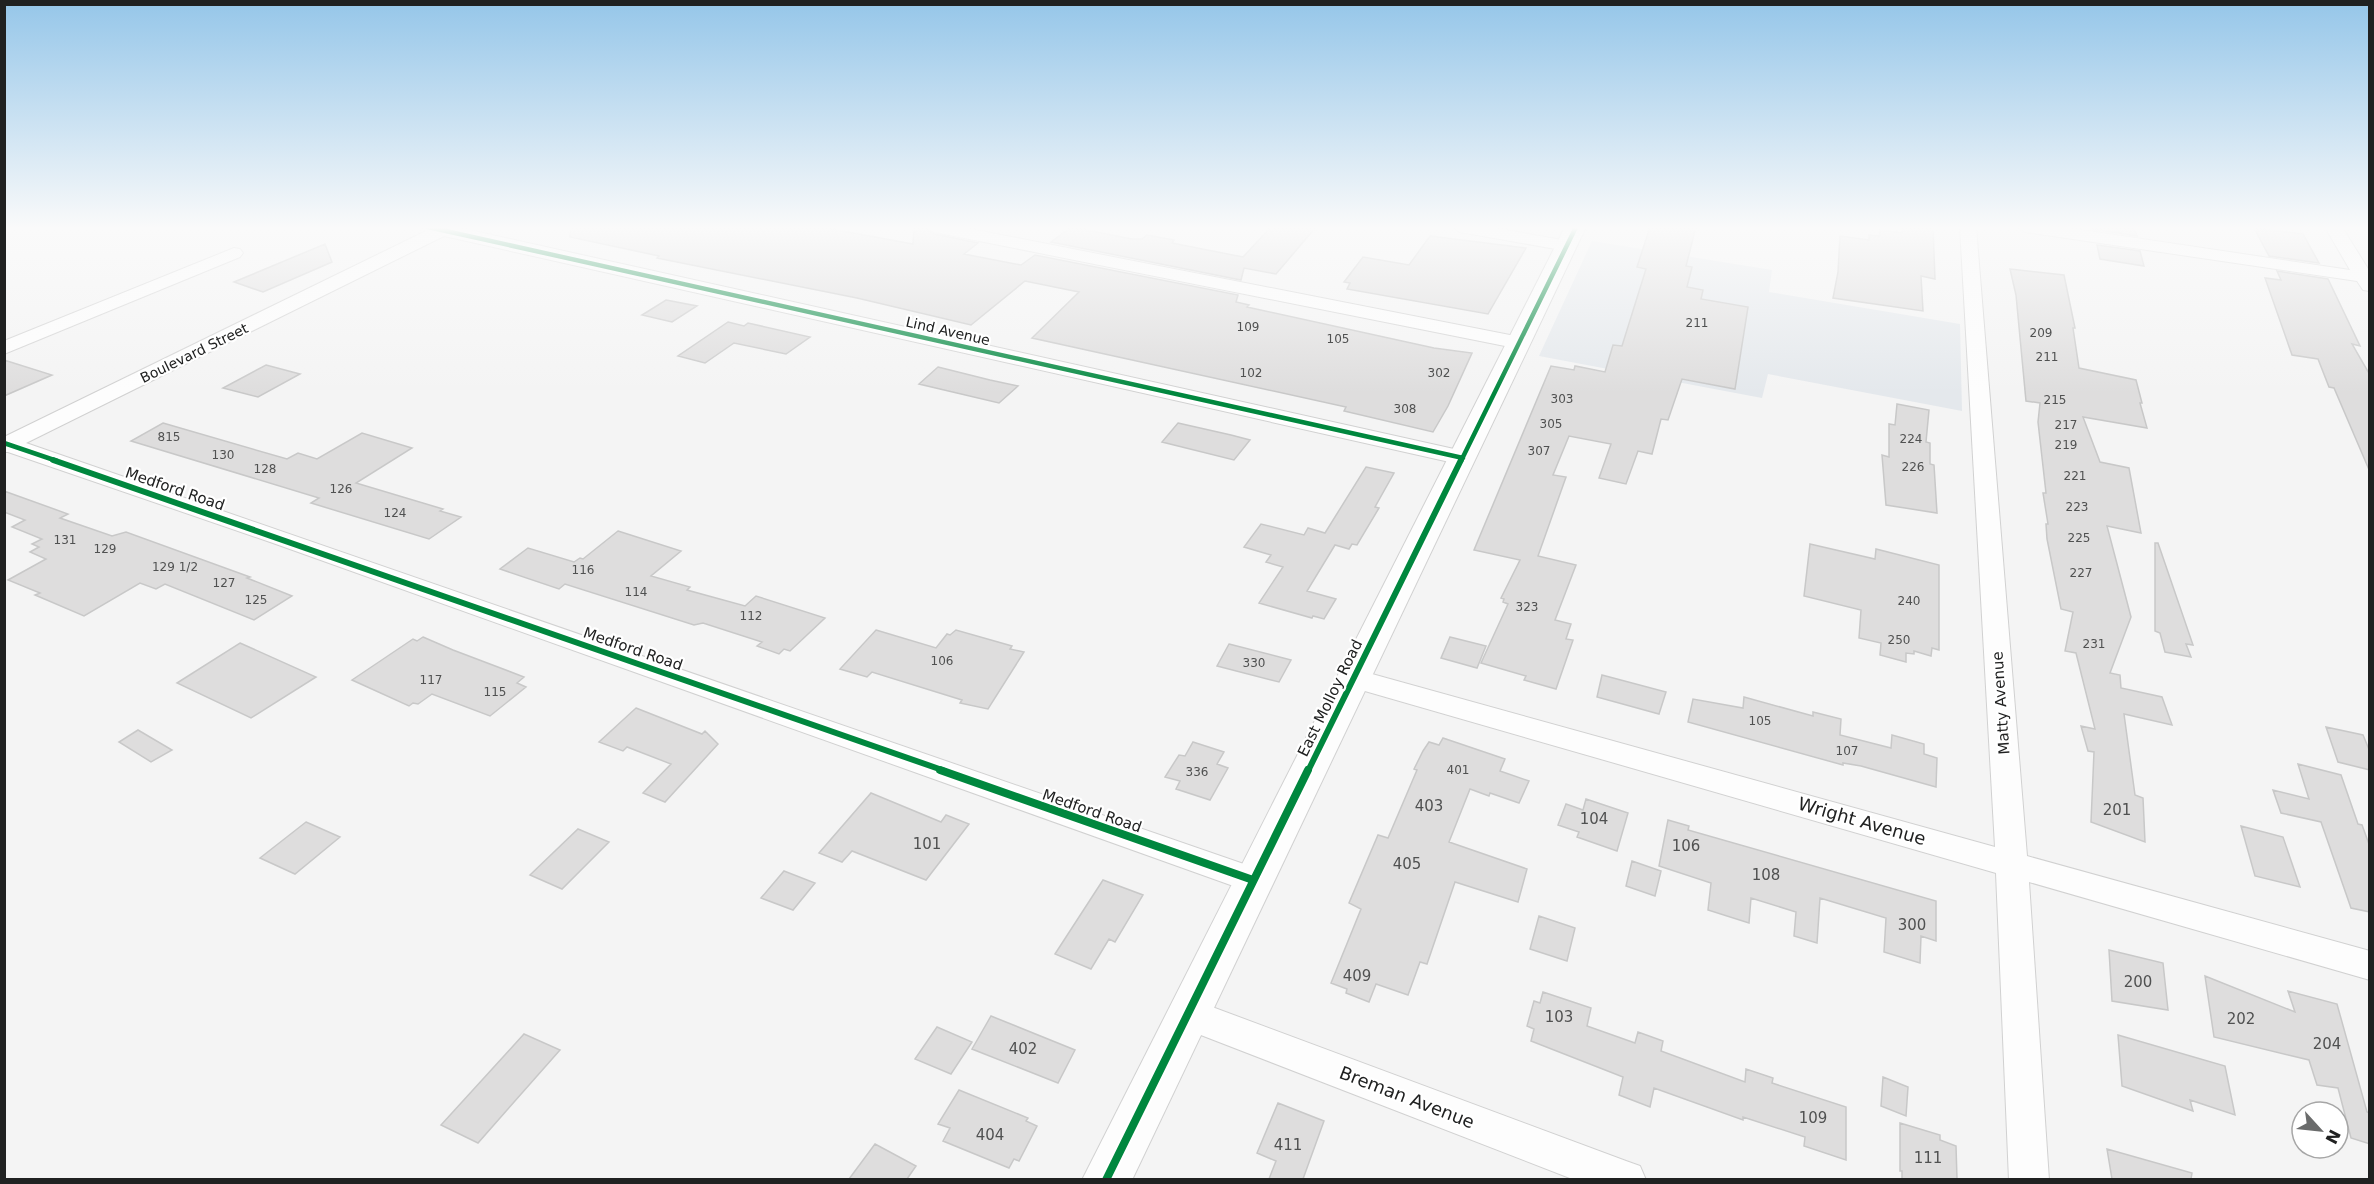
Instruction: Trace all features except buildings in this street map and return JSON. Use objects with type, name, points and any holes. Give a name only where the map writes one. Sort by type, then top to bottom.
[{"type":"street","points":[[4,348],[162,282]]},
{"type":"street","name":"Boulevard Street","points":[[6,445],[331,282]]},
{"type":"street","name":"Lind Avenue","points":[[679,282],[1463,459]]},
{"type":"street","points":[[1213,282],[1520,343]]},
{"type":"street","name":"East Molloy Road","points":[[1106,1179],[1550,282]]},
{"type":"street","name":"Matty Avenue","points":[[1972,282],[2012,865],[2029,1179]]},
{"type":"street","name":"Medford Road","points":[[6,445],[282,538],[1253,880]]},
{"type":"street","name":"Wright Avenue","points":[[1354,678],[1756,790],[2370,966]]},
{"type":"street","name":"Breman Avenue","points":[[1188,1014],[1626,1179]]},
{"type":"shaded area","points":[[1573,282],[1770,282],[1769,292],[1960,324],[1962,411],[1768,374],[1762,398],[1539,356]]},
{"type":"cycle path","points":[[676,282],[1463,458]]},
{"type":"cycle path","points":[[1106,1180],[1549,282]]},
{"type":"cycle path","points":[[4,443],[282,538],[1253,880]]}]
